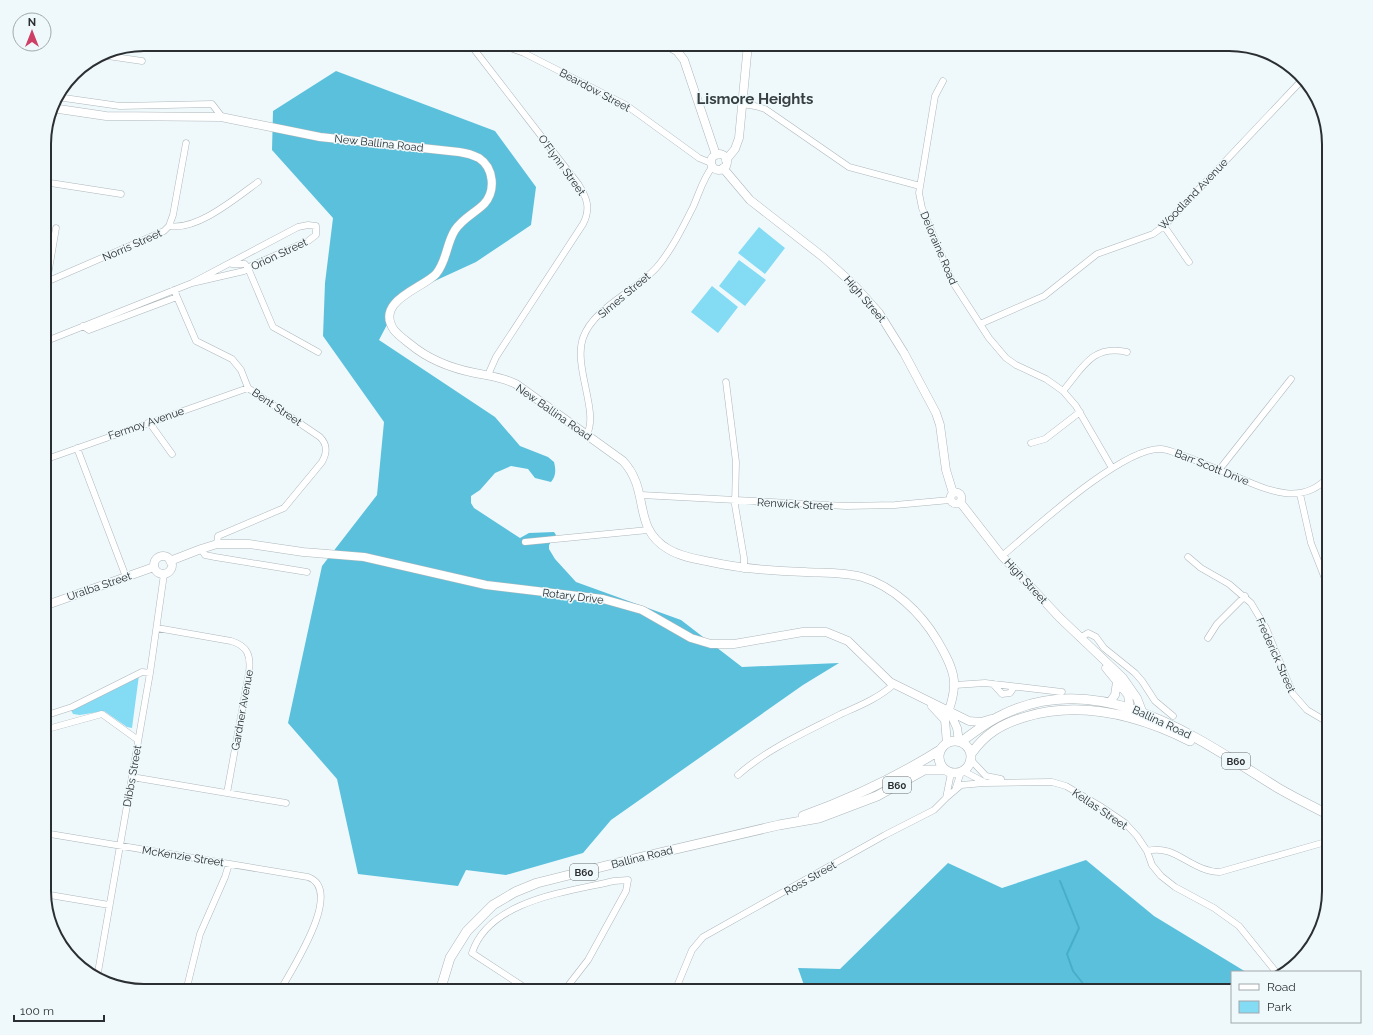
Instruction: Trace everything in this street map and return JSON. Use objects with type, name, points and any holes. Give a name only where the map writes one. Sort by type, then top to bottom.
[{"type":"main road","name":"Ballina Road","points":[[960,742],[1001,715],[1031,705],[1072,699],[1110,702],[1142,711],[1194,736],[1280,789],[1322,811]]},
{"type":"main road","name":"Ballina Road","points":[[971,757],[979,742],[989,732],[1012,721],[1036,714],[1081,709],[1120,714],[1147,722],[1206,749],[1265,786],[1322,818]]},
{"type":"main road","name":"B60","points":[[940,750],[946,743],[960,742]]},
{"type":"main road","points":[[960,742],[967,747],[971,757]]},
{"type":"main road","name":"Ballina Road","points":[[779,825],[857,794],[919,763],[940,750]]},
{"type":"main road","points":[[940,750],[938,760],[948,771]]},
{"type":"main road","name":"B60","points":[[948,771],[962,771],[971,757]]},
{"type":"main road","name":"Ballina Road","points":[[442,984],[450,958],[467,931],[493,905],[515,892],[538,883],[779,825],[819,818],[852,807],[877,796],[924,770],[948,771]]},
{"type":"street","name":"O'Flynn Street","points":[[474,51],[579,185],[587,199],[588,208],[583,224],[496,357],[488,375]]},
{"type":"street","name":"Beardow Street","points":[[518,51],[626,105],[699,158],[712,164]]},
{"type":"street","points":[[677,51],[684,60],[716,155]]},
{"type":"street","points":[[716,155],[713,157],[712,164],[717,169],[725,164],[733,154],[738,144],[747,51]]},
{"type":"street","points":[[112,57],[142,61]]},
{"type":"street","name":"Deloraine Road","points":[[943,81],[935,96],[920,186],[922,208],[946,269],[952,282],[980,324],[1006,358],[1016,365],[1046,379],[1063,391],[1080,412],[1112,468]]},
{"type":"street","name":"Woodland Avenue","points":[[980,324],[1044,296],[1097,254],[1153,234],[1164,226],[1299,83]]},
{"type":"street","points":[[64,98],[120,106],[212,104],[222,117]]},
{"type":"street","points":[[742,104],[764,109],[849,167],[920,186]]},
{"type":"street","name":"New Ballina Road","points":[[58,109],[106,116],[222,117],[320,137],[460,152],[480,159],[487,166],[492,185],[485,203],[461,222],[455,230],[443,263],[434,275],[398,299],[391,310],[390,316],[394,329],[428,357],[452,368],[502,378],[516,384],[587,434],[629,467],[635,476],[641,495],[648,530]]},
{"type":"street","points":[[169,226],[173,215],[186,143]]},
{"type":"street","points":[[716,155],[722,155],[725,164]]},
{"type":"street","name":"Simes Street","points":[[587,434],[589,412],[580,356],[585,333],[595,319],[650,274],[664,258],[690,214],[712,164]]},
{"type":"street","name":"High Street","points":[[725,164],[750,200],[834,266],[853,284],[879,313],[904,353],[936,412],[940,425],[946,470],[952,497],[960,495],[960,502],[1002,556],[1094,653]]},
{"type":"street","name":"Norris Street","points":[[51,280],[159,234],[169,226],[181,227],[199,221],[258,182]]},
{"type":"street","points":[[51,183],[121,194]]},
{"type":"street","name":"Orion Street","points":[[51,339],[174,290],[244,271],[308,241],[316,235],[316,226],[308,225],[298,228],[192,284]]},
{"type":"street","points":[[1164,226],[1189,262]]},
{"type":"street","points":[[51,255],[56,228]]},
{"type":"street","points":[[227,265],[240,263],[245,264],[273,327],[318,352]]},
{"type":"street","name":"Bent Street","points":[[174,290],[196,341],[232,359],[241,370],[248,388],[320,437],[326,447],[326,454],[322,462],[284,508]]},
{"type":"street","points":[[83,326],[89,330],[177,297]]},
{"type":"street","points":[[1063,391],[1086,364],[1098,353],[1115,349],[1127,352]]},
{"type":"street","points":[[1219,470],[1291,380]]},
{"type":"street","points":[[726,382],[736,462],[735,501],[744,558],[744,569]]},
{"type":"street","name":"Fermoy Avenue","points":[[51,457],[248,388]]},
{"type":"street","points":[[1031,443],[1045,439],[1080,412]]},
{"type":"street","points":[[149,422],[172,454]]},
{"type":"street","points":[[77,448],[126,577]]},
{"type":"street","name":"Barr Scott Drive","points":[[1002,556],[1049,516],[1112,468],[1139,454],[1160,449],[1174,452],[1268,490],[1288,494],[1300,494],[1318,486],[1322,482]]},
{"type":"street","points":[[1300,494],[1311,543],[1322,571]]},
{"type":"street","name":"Renwick Street","points":[[641,495],[735,501],[870,506],[952,497]]},
{"type":"street","name":"Uralba Street","points":[[51,604],[154,567],[156,560],[161,557],[165,557],[170,561],[217,544],[218,536],[284,508]]},
{"type":"street","points":[[525,542],[648,530],[662,545],[676,554],[744,569],[848,574],[861,577],[884,586],[900,598],[925,623],[947,658],[955,685],[955,695],[946,720],[946,743]]},
{"type":"street","name":"Rotary Drive","points":[[217,544],[238,543],[303,552],[364,557],[486,585],[603,599],[642,610],[691,638],[711,644],[734,644],[803,632],[826,632],[848,641],[858,649],[884,678],[923,699],[969,720],[977,722],[1001,715]]},
{"type":"street","points":[[201,549],[205,555],[214,557],[307,572]]},
{"type":"street","name":"Frederick Street","points":[[1188,557],[1201,568],[1229,584],[1245,596],[1256,610],[1266,628],[1293,694],[1307,710],[1322,719]]},
{"type":"street","points":[[154,567],[158,572],[164,574],[171,568],[170,561]]},
{"type":"street","name":"Dibbs Street","points":[[98,971],[150,673],[164,574]]},
{"type":"street","points":[[1208,638],[1216,624],[1245,596]]},
{"type":"street","name":"Gardner Avenue","points":[[157,628],[239,643],[248,651],[250,658],[249,672],[227,793]]},
{"type":"street","points":[[1080,638],[1088,633],[1096,637],[1104,648],[1135,673],[1155,701],[1173,716]]},
{"type":"street","points":[[1094,653],[1128,695],[1131,712],[1147,722]]},
{"type":"street","points":[[1094,653],[1113,669],[1133,691],[1142,711]]},
{"type":"street","points":[[51,714],[72,707],[142,672],[150,673]]},
{"type":"street","points":[[1110,702],[1115,695],[1117,682]]},
{"type":"street","points":[[738,775],[754,761],[820,725],[885,693],[894,684]]},
{"type":"street","points":[[955,685],[993,684],[1062,692]]},
{"type":"street","name":"Rotary Drive","points":[[923,699],[940,712],[946,720]]},
{"type":"street","points":[[949,710],[957,728],[960,742]]},
{"type":"street","points":[[51,728],[102,714],[138,740]]},
{"type":"street","name":"Kellas Street","points":[[971,757],[986,776],[1018,782]]},
{"type":"street","points":[[946,798],[948,771]]},
{"type":"street","points":[[946,798],[956,788],[962,771]]},
{"type":"street","name":"Kellas Street","points":[[962,771],[986,782]]},
{"type":"street","points":[[132,777],[286,804]]},
{"type":"street","name":"Kellas Street","points":[[956,788],[965,784],[986,782],[1044,781],[1066,786],[1124,823],[1137,836],[1147,851],[1152,865],[1161,876],[1174,887],[1214,908],[1239,926],[1275,971]]},
{"type":"street","name":"Ross Street","points":[[677,984],[692,950],[703,937],[885,835],[934,810],[946,798]]},
{"type":"street","name":"McKenzie Street","points":[[51,834],[308,877],[315,880],[319,885],[321,900],[318,919],[284,984]]},
{"type":"street","points":[[1147,851],[1162,849],[1204,870],[1220,872],[1322,844]]},
{"type":"street","points":[[188,984],[200,934],[225,877],[229,864]]},
{"type":"street","points":[[519,984],[472,953],[476,941],[484,932],[499,918],[516,907],[550,896],[614,881],[628,880],[626,891],[588,960],[569,984]]},
{"type":"street","points":[[51,895],[109,905]]},
{"type":"green space","points":[[759,227],[785,248],[765,274],[738,253]]},
{"type":"green space","points":[[739,260],[766,280],[745,306],[719,286]]},
{"type":"green space","points":[[712,286],[738,307],[718,333],[691,312]]},
{"type":"green space","points":[[139,675],[132,728],[127,727],[104,711],[80,715],[73,714],[71,710]]},
{"type":"shaded area","points":[[336,71],[495,131],[536,187],[531,225],[476,262],[402,296],[379,340],[495,417],[520,446],[548,457],[554,462],[555,473],[551,482],[535,478],[528,469],[511,466],[495,473],[480,490],[471,496],[471,503],[474,508],[520,538],[529,533],[554,532],[556,535],[549,545],[549,549],[555,559],[576,582],[681,620],[742,667],[839,663],[803,685],[611,820],[583,853],[506,875],[466,870],[458,886],[358,874],[337,779],[288,723],[322,566],[377,495],[384,422],[323,336],[325,283],[333,218],[272,150],[273,111]]},
{"type":"shaded area","points":[[1086,860],[1154,916],[1244,971],[1231,971],[1231,984],[804,984],[798,968],[840,969],[948,863],[1002,888]]},
{"type":"waterway","points":[[1060,881],[1079,928],[1067,954],[1073,971],[1083,984]]},
{"type":"district","name":"Lismore Heights","points":[[755,99]]}]
